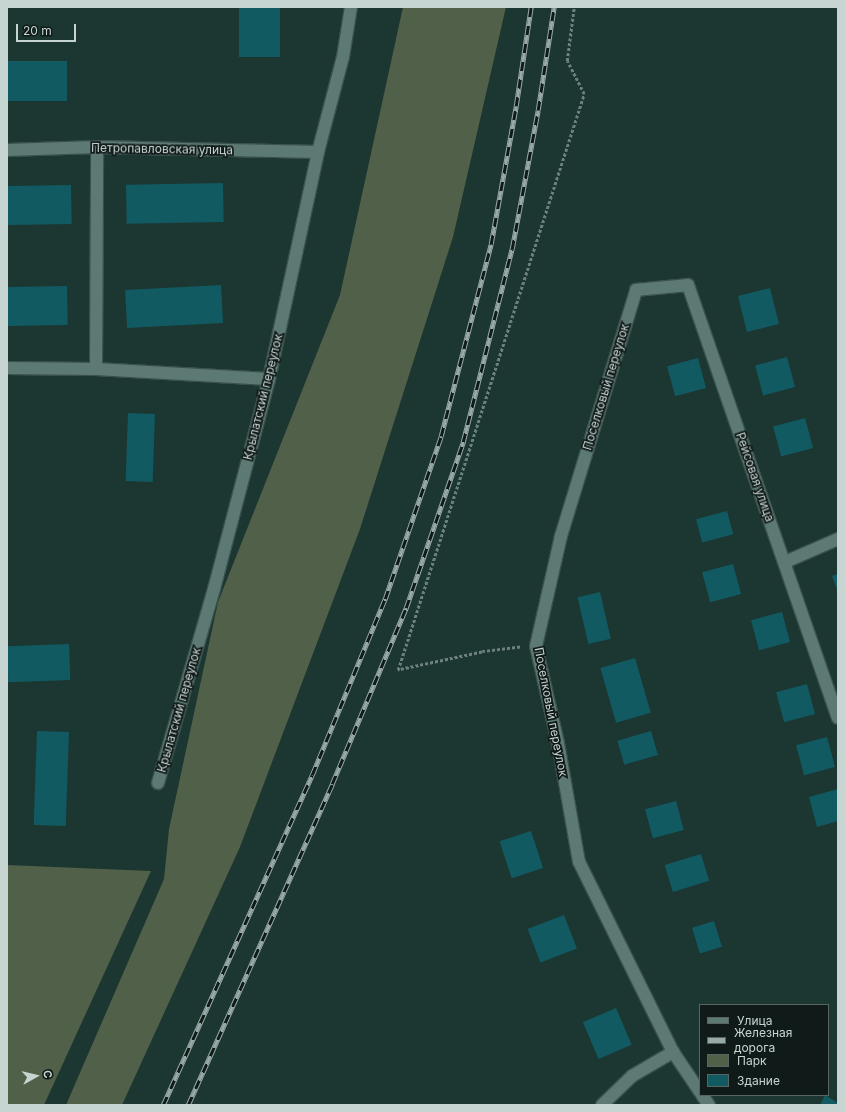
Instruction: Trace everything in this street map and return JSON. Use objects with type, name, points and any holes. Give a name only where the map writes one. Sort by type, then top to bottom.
[{"type":"street","name":"Крылатский переулок","points":[[158,783],[214,589],[269,379],[318,152],[343,57],[351,7]]},
{"type":"street","name":"Петропавловская улица","points":[[7,150],[97,147],[318,152]]},
{"type":"street","points":[[96,369],[97,147]]},
{"type":"street","name":"Рейсовая улица","points":[[636,290],[688,285],[838,718]]},
{"type":"street","name":"Поселковый переулок","points":[[636,290],[560,536],[536,646],[558,743],[580,862],[673,1052],[699,1091]]},
{"type":"street","points":[[7,368],[96,369],[269,379]]},
{"type":"street","points":[[785,562],[838,539]]},
{"type":"street","points":[[602,1105],[632,1076],[673,1052]]},
{"type":"street","points":[[703,1096],[708,1105]]},
{"type":"path","points":[[536,646],[482,652],[398,670],[584,94],[567,61],[574,7]]},
{"type":"green space","points":[[403,7],[506,7],[453,237],[360,529],[240,847],[122,1105],[66,1105],[164,879],[169,829],[218,602],[340,295]]},
{"type":"green space","points":[[7,865],[151,871],[44,1105],[7,1105]]},
{"type":"building","points":[[239,7],[280,7],[280,57],[239,57]]},
{"type":"building","points":[[7,61],[67,61],[67,101],[7,101]]},
{"type":"building","points":[[223,183],[224,222],[127,224],[126,185]]},
{"type":"building","points":[[71,185],[72,224],[8,225],[7,186]]},
{"type":"building","points":[[221,285],[223,323],[127,328],[125,290]]},
{"type":"building","points":[[67,286],[68,325],[8,326],[7,287]]},
{"type":"building","points":[[770,288],[779,324],[747,332],[738,296]]},
{"type":"building","points":[[787,357],[795,387],[763,395],[755,366]]},
{"type":"building","points":[[698,358],[706,388],[675,396],[667,366]]},
{"type":"building","points":[[128,413],[155,414],[153,482],[126,481]]},
{"type":"building","points":[[805,418],[813,448],[781,456],[773,427]]},
{"type":"building","points":[[727,511],[733,534],[702,542],[696,519]]},
{"type":"building","points":[[733,564],[741,594],[710,602],[702,572]]},
{"type":"building","points":[[838,574],[838,592],[832,576]]},
{"type":"building","points":[[600,592],[611,639],[588,644],[578,597]]},
{"type":"building","points":[[782,612],[790,642],[759,650],[751,620]]},
{"type":"building","points":[[69,644],[70,680],[8,682],[7,646]]},
{"type":"building","points":[[635,658],[651,713],[616,723],[600,668]]},
{"type":"building","points":[[807,684],[815,714],[784,722],[776,692]]},
{"type":"building","points":[[37,731],[69,732],[66,826],[34,825]]},
{"type":"building","points":[[651,731],[658,755],[624,765],[617,741]]},
{"type":"building","points":[[827,737],[835,767],[804,775],[796,745]]},
{"type":"building","points":[[838,789],[838,821],[817,827],[809,797]]},
{"type":"building","points":[[676,801],[684,830],[653,838],[645,809]]},
{"type":"building","points":[[531,831],[543,868],[512,878],[500,841]]},
{"type":"building","points":[[701,854],[709,881],[673,892],[665,865]]},
{"type":"building","points":[[564,915],[577,949],[540,963],[528,929]]},
{"type":"building","points":[[714,921],[722,947],[700,954],[692,928]]},
{"type":"building","points":[[616,1008],[632,1045],[598,1059],[583,1022]]},
{"type":"building","points":[[824,1096],[838,1103],[838,1105],[820,1105]]},
{"type":"railway","points":[[163,1105],[312,775],[385,599],[441,436],[491,244],[516,106],[531,7]]},
{"type":"railway","points":[[188,1105],[332,784],[406,608],[463,442],[512,249],[538,110],[554,7]]}]
